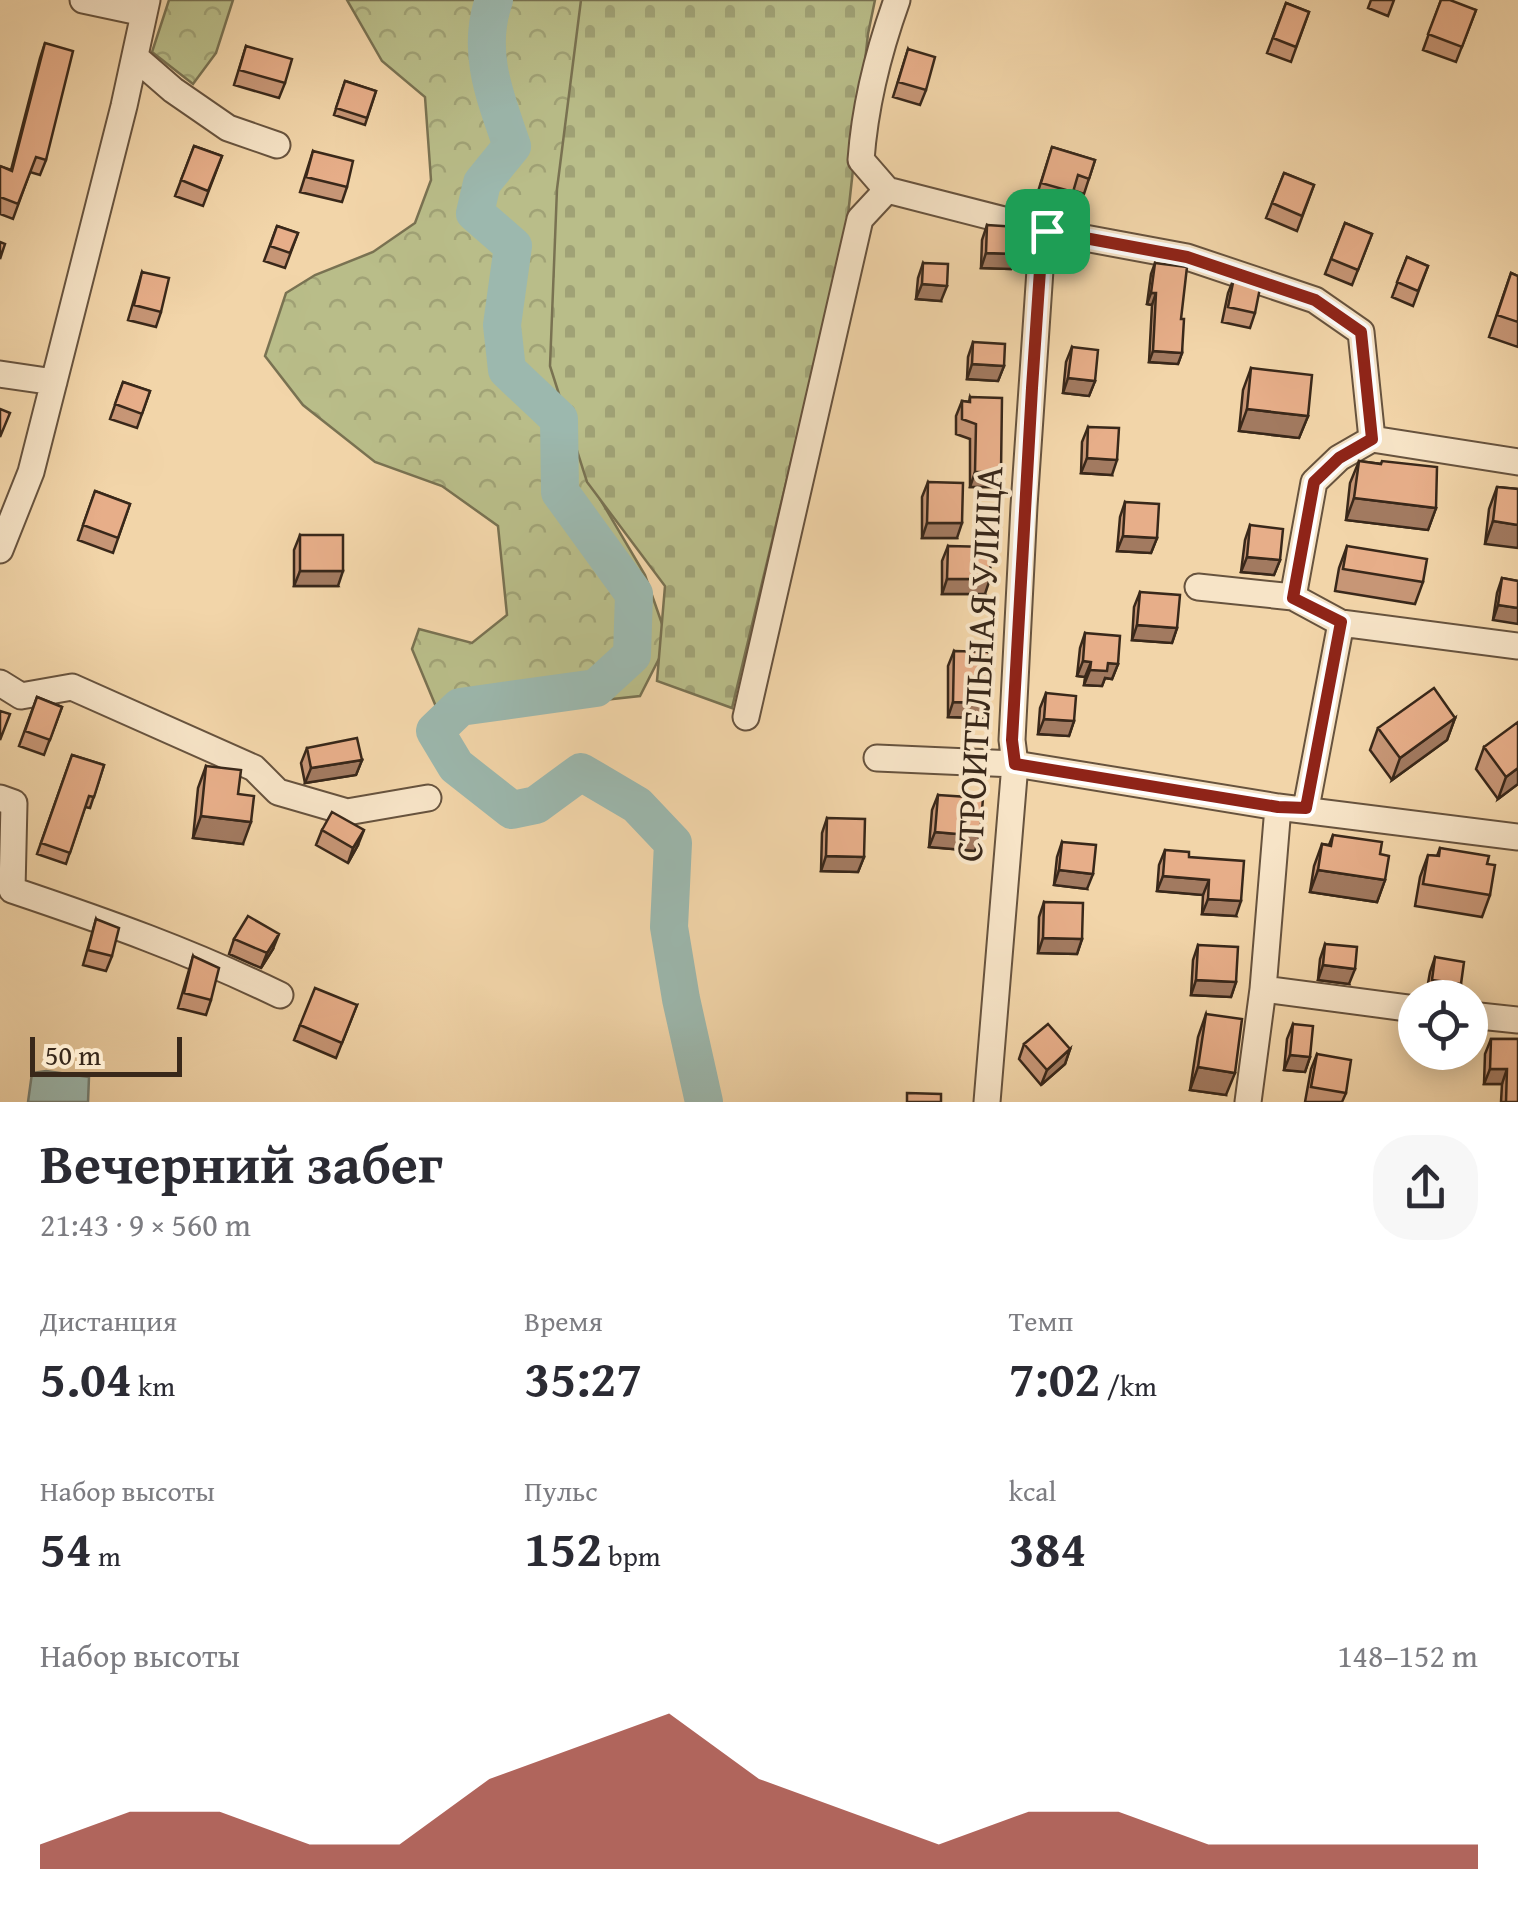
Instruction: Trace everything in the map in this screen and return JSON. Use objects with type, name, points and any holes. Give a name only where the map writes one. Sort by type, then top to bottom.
[{"type":"street","points":[[0,550],[31,472],[145,7],[83,0]]},
{"type":"street","points":[[897,0],[865,110],[861,160],[887,190],[1047,231],[1187,257],[1315,300],[1361,332],[1372,439]]},
{"type":"street","points":[[135,57],[173,90],[228,128],[277,145]]},
{"type":"street","points":[[746,717],[860,219],[887,190]]},
{"type":"street","name":"СТРОИТЕЛЬНАЯ УЛИЦА","points":[[987,1102],[1015,764],[1012,740],[1024,506],[1040,270],[1047,231]]},
{"type":"street","points":[[0,374],[54,382]]},
{"type":"street","points":[[1293,598],[1314,482],[1339,458],[1372,439],[1518,462]]},
{"type":"street","points":[[1198,587],[1293,598],[1341,622],[1518,646]]},
{"type":"street","points":[[1306,808],[1341,622]]},
{"type":"street","points":[[0,683],[21,696],[72,687],[254,768],[278,792],[347,812],[428,798]]},
{"type":"street","points":[[876,758],[1015,764],[1278,807],[1518,837]]},
{"type":"street","points":[[0,798],[14,803],[12,890],[136,931],[280,995]]},
{"type":"street","points":[[1248,1102],[1263,989],[1278,807]]},
{"type":"street","points":[[1263,989],[1398,1007]]},
{"type":"street","points":[[1488,1016],[1518,1020]]},
{"type":"green space","points":[[169,0],[233,0],[216,53],[193,84],[152,52]]},
{"type":"green space","points":[[347,0],[854,0],[600,499],[645,575],[668,641],[640,696],[576,703],[505,718],[437,709],[412,649],[419,629],[472,643],[507,615],[498,526],[442,486],[375,462],[303,405],[265,356],[286,293],[315,275],[373,252],[415,223],[431,180],[425,97],[382,61]]},
{"type":"green space","points":[[581,0],[875,0],[846,233],[732,708],[657,681],[665,586],[587,482],[550,366],[557,189]]},
{"type":"water","points":[[32,1073],[89,1077],[88,1102],[28,1102]]},
{"type":"building","points":[[1441,0],[1476,10],[1462,47],[1428,34]]},
{"type":"building","points":[[1286,3],[1309,12],[1296,47],[1273,38]]},
{"type":"building","points":[[45,43],[73,51],[46,160],[36,157],[18,204],[0,197],[0,166],[12,171]]},
{"type":"building","points":[[246,46],[292,59],[285,83],[239,70]]},
{"type":"building","points":[[908,49],[935,57],[926,90],[898,82]]},
{"type":"building","points":[[345,81],[376,91],[367,118],[336,108]]},
{"type":"building","points":[[194,146],[222,156],[208,191],[181,180]]},
{"type":"building","points":[[1052,147],[1095,160],[1089,179],[1078,175],[1073,192],[1041,183]]},
{"type":"building","points":[[313,151],[353,161],[347,187],[306,177]]},
{"type":"building","points":[[1284,173],[1314,185],[1302,216],[1272,203]]},
{"type":"building","points":[[1345,223],[1372,234],[1358,270],[1331,259]]},
{"type":"building","points":[[987,225],[1018,227],[1017,254],[986,253]]},
{"type":"building","points":[[277,226],[298,233],[290,253],[270,246]]},
{"type":"building","points":[[1407,257],[1428,266],[1418,291],[1397,282]]},
{"type":"building","points":[[923,263],[948,264],[947,286],[922,284]]},
{"type":"building","points":[[1155,263],[1187,267],[1182,353],[1153,351],[1156,293],[1151,293]]},
{"type":"building","points":[[142,272],[169,278],[161,312],[134,305]]},
{"type":"building","points":[[1511,273],[1518,276],[1518,322],[1497,315]]},
{"type":"building","points":[[1234,278],[1261,283],[1255,313],[1228,307]]},
{"type":"building","points":[[973,342],[1005,344],[1004,366],[972,364]]},
{"type":"building","points":[[1072,347],[1098,350],[1095,381],[1068,378]]},
{"type":"building","points":[[1251,368],[1312,375],[1308,416],[1247,409]]},
{"type":"building","points":[[123,382],[150,391],[142,414],[115,404]]},
{"type":"building","points":[[970,397],[1002,398],[1001,472],[975,472],[976,424],[962,419],[962,401],[970,402]]},
{"type":"building","points":[[0,409],[10,413],[0,437]]},
{"type":"building","points":[[1088,427],[1119,428],[1117,460],[1087,458]]},
{"type":"building","points":[[1359,461],[1437,467],[1436,508],[1354,498]]},
{"type":"building","points":[[928,482],[963,483],[962,523],[927,523]]},
{"type":"building","points":[[1497,487],[1518,489],[1518,525],[1493,521]]},
{"type":"building","points":[[95,491],[130,504],[118,538],[83,525]]},
{"type":"building","points":[[1125,502],[1159,504],[1157,538],[1123,536]]},
{"type":"building","points":[[1250,525],[1283,529],[1280,560],[1247,557]]},
{"type":"building","points":[[300,535],[343,535],[343,571],[300,571]]},
{"type":"building","points":[[948,546],[991,547],[990,579],[947,579]]},
{"type":"building","points":[[1347,546],[1427,559],[1423,582],[1343,569]]},
{"type":"building","points":[[1502,578],[1518,581],[1518,608],[1498,605]]},
{"type":"building","points":[[1140,592],[1180,595],[1177,628],[1137,625]]},
{"type":"building","points":[[1085,633],[1120,636],[1118,664],[1108,663],[1107,671],[1090,670],[1091,662],[1083,661]]},
{"type":"building","points":[[954,651],[989,652],[989,703],[953,702]]},
{"type":"building","points":[[1434,688],[1455,718],[1400,758],[1378,728]]},
{"type":"building","points":[[1046,693],[1076,696],[1074,721],[1044,719]]},
{"type":"building","points":[[37,697],[62,707],[50,740],[25,731]]},
{"type":"building","points":[[0,711],[10,714],[0,740]]},
{"type":"building","points":[[1518,722],[1518,768],[1506,777],[1484,747]]},
{"type":"building","points":[[357,738],[362,760],[311,768],[307,748]]},
{"type":"building","points":[[72,755],[104,765],[70,853],[41,843]]},
{"type":"building","points":[[206,766],[241,770],[238,794],[254,796],[251,822],[201,816]]},
{"type":"building","points":[[938,795],[983,798],[980,836],[935,832]]},
{"type":"building","points":[[332,812],[364,830],[353,848],[322,830]]},
{"type":"building","points":[[827,818],[865,819],[864,857],[826,856]]},
{"type":"building","points":[[1333,835],[1382,842],[1380,854],[1389,856],[1385,880],[1318,870],[1322,844],[1331,846]]},
{"type":"building","points":[[1062,842],[1096,845],[1093,874],[1059,870]]},
{"type":"building","points":[[1440,848],[1489,856],[1487,864],[1495,865],[1490,895],[1423,884],[1428,855],[1439,856]]},
{"type":"building","points":[[1165,850],[1189,852],[1189,857],[1244,861],[1241,901],[1208,899],[1209,880],[1163,876]]},
{"type":"building","points":[[1044,902],[1083,903],[1082,939],[1043,938]]},
{"type":"building","points":[[248,916],[279,934],[267,953],[234,939]]},
{"type":"building","points":[[96,919],[119,928],[112,956],[88,950]]},
{"type":"building","points":[[1325,944],[1357,947],[1355,969],[1323,965]]},
{"type":"building","points":[[1198,945],[1238,947],[1236,982],[1196,980]]},
{"type":"building","points":[[193,956],[219,968],[211,1000],[184,993]]},
{"type":"building","points":[[1435,957],[1464,962],[1462,980],[1432,980]]},
{"type":"building","points":[[315,988],[357,1005],[342,1043],[300,1025]]},
{"type":"building","points":[[1206,1014],[1242,1019],[1235,1073],[1198,1067]]},
{"type":"building","points":[[1048,1024],[1070,1049],[1047,1070],[1024,1044]]},
{"type":"building","points":[[1293,1024],[1313,1026],[1310,1057],[1290,1055]]},
{"type":"building","points":[[1491,1039],[1518,1039],[1518,1102],[1506,1102],[1507,1069],[1490,1069]]},
{"type":"building","points":[[1317,1054],[1351,1060],[1346,1093],[1311,1087]]},
{"type":"building","points":[[907,1093],[941,1094],[941,1102],[907,1102]]},
{"type":"waterway","points":[[494,0],[487,56],[512,146],[482,183],[475,213],[513,246],[502,325],[507,370],[559,419],[560,492],[634,594],[632,655],[596,688],[460,707],[435,731],[456,766],[512,810],[536,805],[581,772],[637,805],[673,843],[669,927],[704,1102]]},
{"type":"route","points":[[1047,231],[1187,257],[1315,300],[1361,332],[1372,439],[1339,458],[1314,482],[1293,598],[1341,622],[1306,808],[1278,807],[1015,764],[1012,740],[1024,506],[1040,270],[1047,231]]}]
